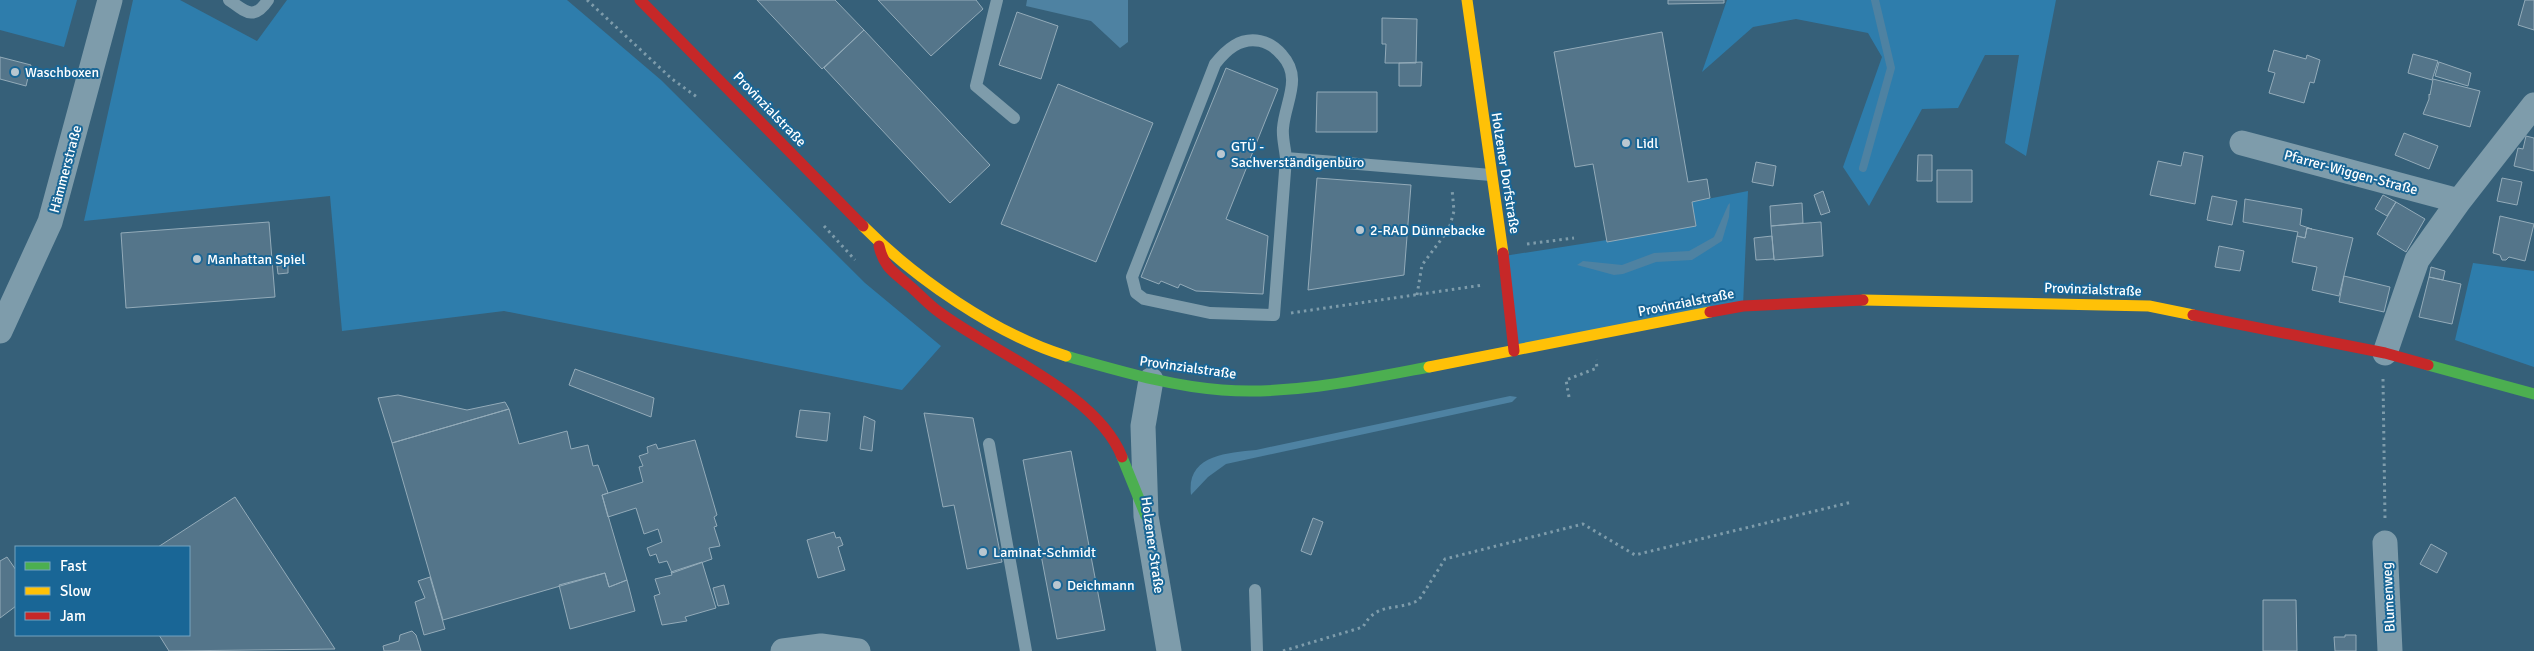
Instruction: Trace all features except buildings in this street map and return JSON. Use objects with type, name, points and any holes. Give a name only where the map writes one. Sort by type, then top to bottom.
[{"type":"main road","name":"Provinzialstraße","points":[[640,0],[877,240],[936,289],[1010,332],[1063,356],[1151,380],[1222,390],[1293,390],[1388,376],[1743,306],[1847,300],[1944,300],[2149,306],[2385,353],[2534,394]]},
{"type":"main road","name":"Holzener Dorfstraße","points":[[1467,0],[1508,281],[1514,351]]},
{"type":"main road","name":"Provinzialstraße","points":[[877,240],[883,262],[939,312],[1065,392],[1095,418],[1116,441],[1146,516]]},
{"type":"street","name":"Hämmerstraße","points":[[0,330],[50,222],[110,0]]},
{"type":"street","points":[[2385,353],[2417,260],[2459,201],[2534,105]]},
{"type":"street","name":"Pfarrer-Wiggen-Straße","points":[[2242,143],[2459,201]]},
{"type":"street","name":"Holzener Straße","points":[[1151,380],[1143,426],[1146,516],[1169,651]]},
{"type":"street","name":"Blumenweg","points":[[2385,543],[2390,651]]},
{"type":"street","points":[[783,651],[820,646],[858,651]]},
{"type":"lane","points":[[228,0],[246,12],[254,13],[262,9],[268,0]]},
{"type":"lane","points":[[997,0],[976,86],[1014,118]]},
{"type":"lane","points":[[1248,40],[1260,41],[1271,45],[1288,61],[1292,73],[1292,87],[1283,128],[1286,158],[1274,316],[1210,313],[1144,299],[1136,293],[1132,285],[1132,277],[1215,64],[1235,45],[1248,40]]},
{"type":"lane","points":[[1286,158],[1492,175]]},
{"type":"lane","points":[[989,444],[1026,651]]},
{"type":"lane","points":[[1255,590],[1257,651]]},
{"type":"path","points":[[1417,295],[1422,265],[1449,229],[1454,211],[1450,171]]},
{"type":"path","points":[[1503,248],[1574,238]]},
{"type":"path","points":[[1295,313],[1508,281]]},
{"type":"path","points":[[2385,353],[2383,365],[2385,543]]},
{"type":"path","points":[[1569,397],[1566,380],[1597,368],[1596,359]]},
{"type":"path","points":[[1283,651],[1363,627],[1370,615],[1376,611],[1419,600],[1445,559],[1583,524],[1634,555],[1852,502]]},
{"type":"shaded area","points":[[0,0],[77,0],[64,47],[0,30]]},
{"type":"shaded area","points":[[133,0],[180,0],[257,41],[287,0],[567,0],[661,80],[865,283],[941,346],[902,390],[504,311],[342,331],[330,196],[84,221]]},
{"type":"shaded area","points":[[1027,0],[1128,0],[1128,42],[1120,48],[1091,21],[1026,6]]},
{"type":"shaded area","points":[[1727,0],[2056,0],[2026,156],[2005,143],[2019,55],[1985,55],[1958,108],[1922,109],[1869,206],[1843,167],[1882,57],[1868,33],[1796,19],[1753,27],[1702,72]]},
{"type":"shaded area","points":[[1748,191],[1743,306],[1514,351],[1504,256],[1696,226],[1692,202]]},
{"type":"shaded area","points":[[1730,203],[1729,217],[1722,241],[1692,260],[1656,262],[1623,274],[1614,275],[1577,265],[1583,261],[1622,265],[1654,253],[1689,251],[1714,237]]},
{"type":"shaded area","points":[[2473,263],[2534,271],[2534,367],[2455,340]]},
{"type":"shaded area","points":[[1510,396],[1517,397],[1512,402],[1226,464],[1208,477],[1191,495],[1191,482],[1201,464],[1221,455],[1256,450]]},
{"type":"waterway","points":[[1863,168],[1891,68],[1875,0]]},
{"type":"traffic: fast","points":[[1066,356],[1143,377],[1182,385],[1248,391],[1326,385],[1429,367]]},
{"type":"traffic: fast","points":[[2428,365],[2534,394]]},
{"type":"traffic: fast","points":[[1122,457],[1146,516]]},
{"type":"traffic: slow","points":[[1467,0],[1503,253]]},
{"type":"traffic: slow","points":[[863,226],[907,265],[957,302],[1012,334],[1066,356]]},
{"type":"traffic: slow","points":[[1863,300],[2149,306],[2193,315]]},
{"type":"traffic: slow","points":[[1429,367],[1710,312]]},
{"type":"traffic: jam","points":[[640,0],[863,226]]},
{"type":"traffic: jam","points":[[879,246],[887,265],[935,309],[1042,376],[1091,413],[1109,434],[1122,457]]},
{"type":"traffic: jam","points":[[1503,253],[1514,351]]},
{"type":"traffic: jam","points":[[1710,312],[1743,306],[1863,300]]},
{"type":"traffic: jam","points":[[2193,315],[2385,353],[2428,365]]},
{"type":"place","name":"Waschboxen","points":[[15,72]]},
{"type":"place","name":"Lidl","points":[[1626,143]]},
{"type":"place","name":"GTÜ - Sachverständigenbüro","points":[[1221,154]]},
{"type":"place","name":"2-RAD Dünnebacke","points":[[1360,230]]},
{"type":"place","name":"Manhattan Spiel","points":[[197,259]]},
{"type":"place","name":"Laminat-Schmidt","points":[[983,552]]},
{"type":"place","name":"Deichmann","points":[[1057,585]]}]
